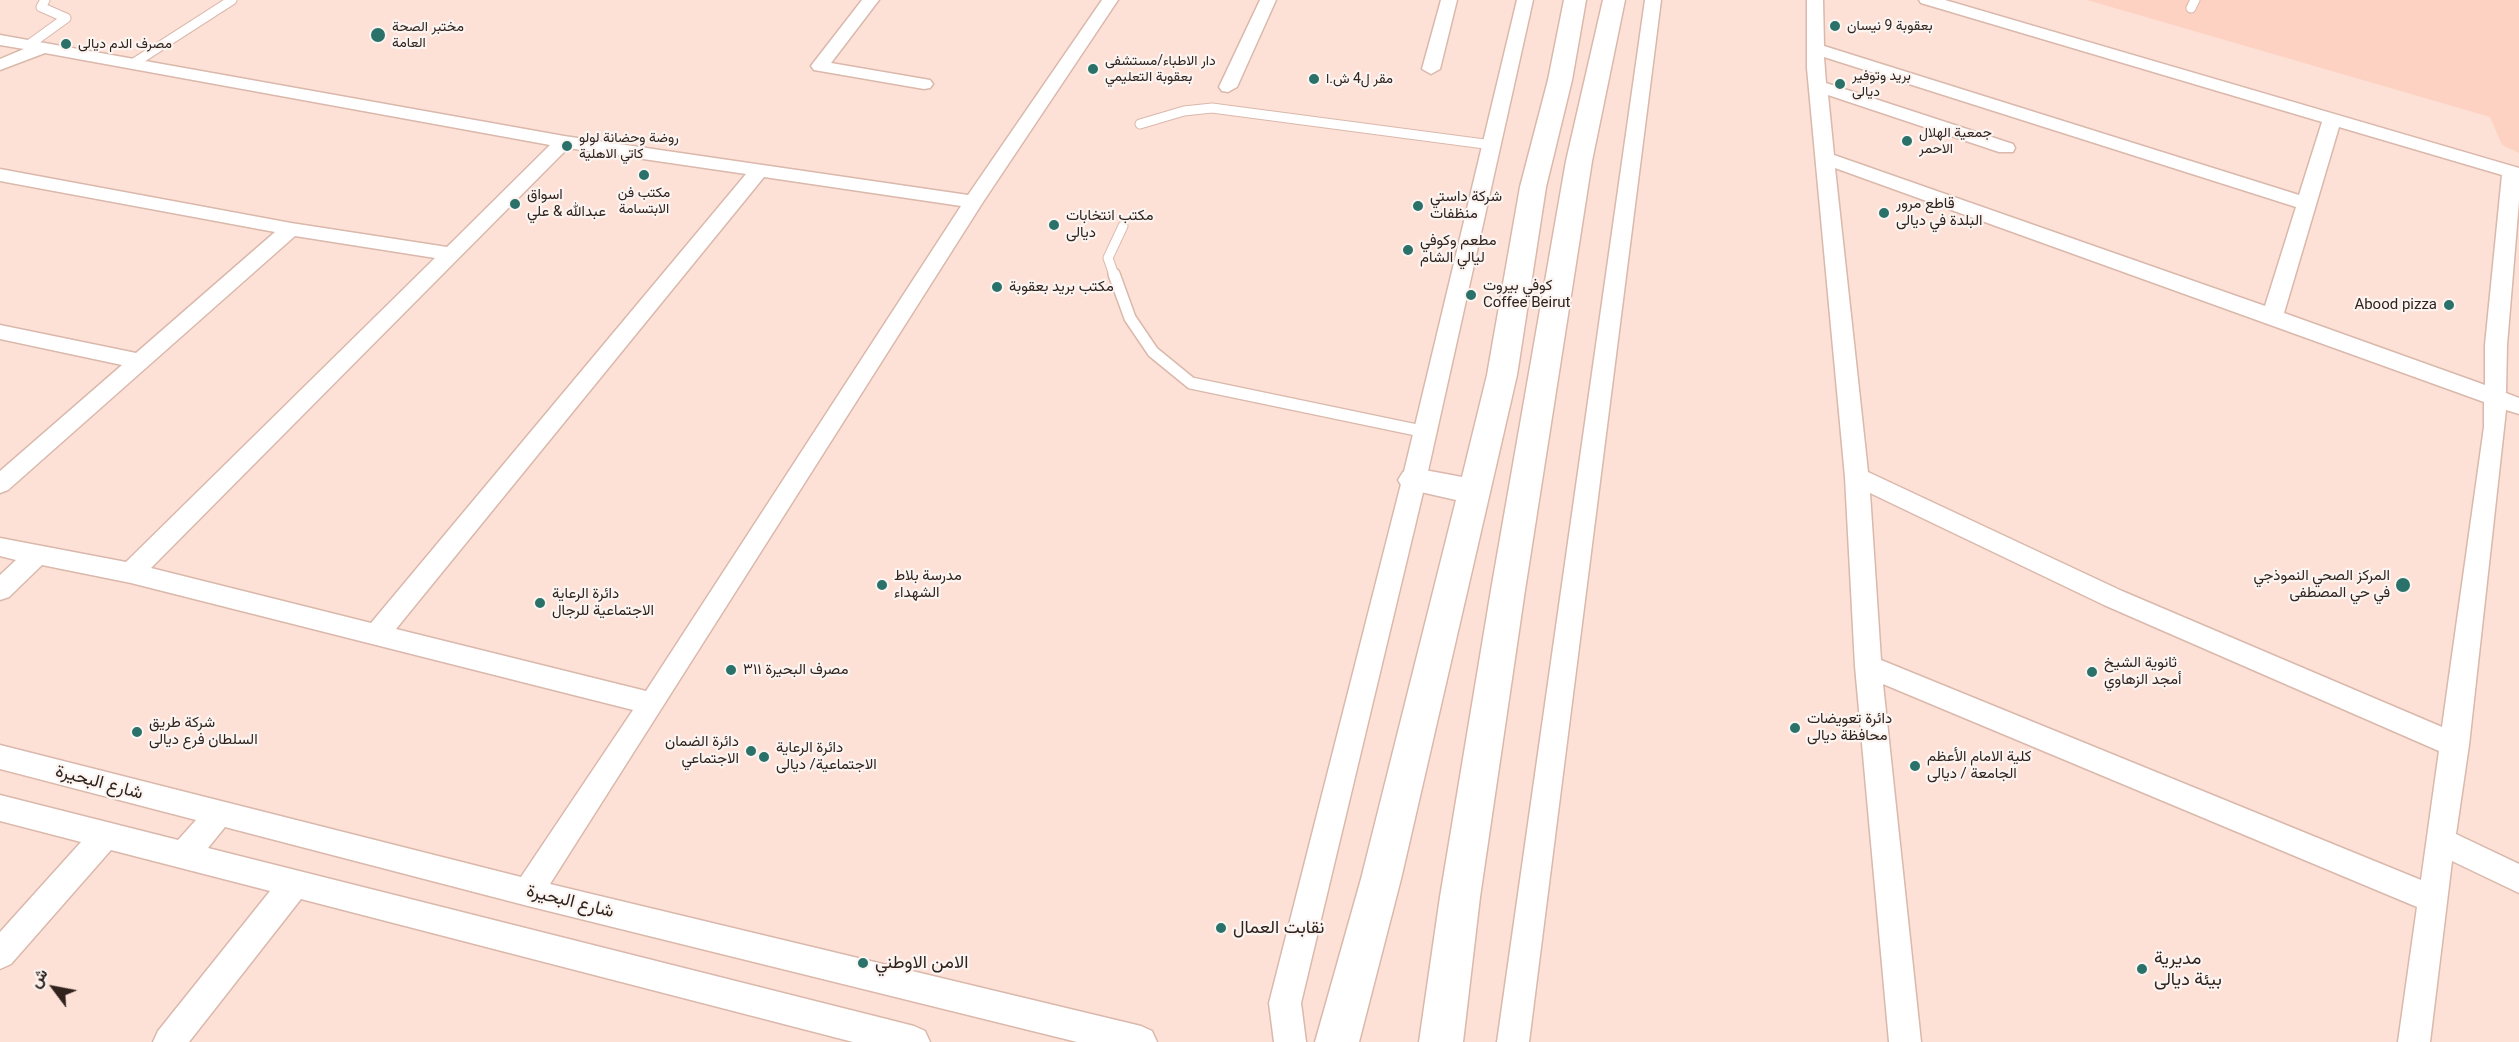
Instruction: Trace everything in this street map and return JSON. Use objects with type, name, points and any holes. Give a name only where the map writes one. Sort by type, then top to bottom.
[{"type":"main road","points":[[1338,1042],[1381,879],[1502,375],[1533,187],[1560,80],[1575,0]]},
{"type":"main road","points":[[1441,1042],[1460,897],[1508,590],[1580,161],[1614,0]]},
{"type":"main road","points":[[1414,480],[1474,491]]},
{"type":"street","points":[[871,0],[820,66],[924,84]]},
{"type":"street","points":[[528,892],[652,704],[973,202],[1110,0]]},
{"type":"street","points":[[1228,87],[1268,0]]},
{"type":"street","points":[[1431,69],[1449,0]]},
{"type":"street","points":[[1290,1042],[1285,1003],[1426,432],[1525,0]]},
{"type":"street","points":[[1513,1042],[1653,0]]},
{"type":"street","points":[[1815,0],[1818,86],[1857,477],[1868,666],[1905,1042]]},
{"type":"street","points":[[1927,0],[1952,3],[2515,173],[2512,271],[2496,345],[2507,402],[2495,427],[2455,746],[2440,841],[2414,1042]]},
{"type":"street","points":[[0,40],[38,45],[564,142],[761,169],[973,202]]},
{"type":"street","points":[[0,65],[38,45]]},
{"type":"street","points":[[1816,49],[2308,204]]},
{"type":"street","points":[[1818,86],[2006,148]]},
{"type":"street","points":[[2273,316],[2332,118]]},
{"type":"street","points":[[131,573],[564,142]]},
{"type":"street","points":[[1826,158],[2273,316],[2507,402]]},
{"type":"street","points":[[378,633],[761,169]]},
{"type":"street","points":[[0,175],[291,229],[450,254]]},
{"type":"street","points":[[0,484],[291,229]]},
{"type":"street","points":[[0,332],[139,362]]},
{"type":"street","points":[[1857,477],[2130,606],[2455,746]]},
{"type":"street","points":[[0,547],[36,556],[131,573],[378,633],[652,704]]},
{"type":"street","points":[[0,590],[36,556]]},
{"type":"street","points":[[1868,666],[2432,899]]},
{"type":"street","name":"شارع البحيرة","points":[[0,757],[528,892],[1141,1042]]},
{"type":"street","points":[[0,808],[914,1042]]},
{"type":"street","points":[[184,855],[219,814]]},
{"type":"street","points":[[0,954],[105,836]]},
{"type":"street","points":[[2440,841],[2519,879]]},
{"type":"street","points":[[169,1042],[294,884]]},
{"type":"lane","points":[[38,45],[66,18],[41,7],[45,0]]},
{"type":"lane","points":[[134,63],[232,0]]},
{"type":"lane","points":[[1140,124],[1184,111],[1212,108],[1492,145]]},
{"type":"lane","points":[[1123,226],[1108,258],[1130,318],[1154,352],[1191,383],[1426,432]]},
{"type":"shaded area","points":[[2087,0],[2519,0],[2519,153],[2502,145],[2490,117]]},
{"type":"place","name":"بعقوبة 9 نيسان","points":[[1835,26]]},
{"type":"place","name":"مختبر الصحة العامة","points":[[378,35]]},
{"type":"place","name":"مصرف الدم ديالى","points":[[66,44]]},
{"type":"place","name":"دار الاطباء/مستشفى بعقوبة التعليمي","points":[[1093,69]]},
{"type":"place","name":"مقر ل4 ش.ا","points":[[1314,79]]},
{"type":"place","name":"بريد وتوفير ديالى","points":[[1840,84]]},
{"type":"place","name":"جمعية الهلال الاحمر","points":[[1907,141]]},
{"type":"place","name":"روضة وحضانة لولو كاتي الاهلية","points":[[567,146]]},
{"type":"place","name":"مكتب فن الابتسامة","points":[[644,175]]},
{"type":"place","name":"اسواق عبدالله & علي","points":[[515,204]]},
{"type":"place","name":"شركة داستي منظفات","points":[[1418,206]]},
{"type":"place","name":"قاطع مرور البلدة في ديالى","points":[[1884,213]]},
{"type":"place","name":"مكتب انتخابات ديالى","points":[[1054,225]]},
{"type":"place","name":"مطعم وكوفي ليالي الشام","points":[[1408,250]]},
{"type":"place","name":"مكتب بريد بعقوبة","points":[[997,287]]},
{"type":"place","name":"كوفي بيروت Coffee Beirut","points":[[1471,295]]},
{"type":"place","name":"Abood pizza","points":[[2449,305]]},
{"type":"place","name":"مدرسة بلاط الشهداء","points":[[882,585]]},
{"type":"place","name":"المركز الصحي النموذجي في حي المصطفى","points":[[2403,585]]},
{"type":"place","name":"دائرة الرعاية الاجتماعية للرجال","points":[[540,603]]},
{"type":"place","name":"مصرف البحيرة ٣١١","points":[[731,670]]},
{"type":"place","name":"ثانوية الشيخ أمجد الزهاوي","points":[[2092,672]]},
{"type":"place","name":"دائرة تعويضات محافظة ديالى","points":[[1795,728]]},
{"type":"place","name":"شركة طريق السلطان فرع ديالى","points":[[137,732]]},
{"type":"place","name":"دائرة الضمان الاجتماعي","points":[[751,751]]},
{"type":"place","name":"دائرة الرعاية الاجتماعية/ ديالى","points":[[764,757]]},
{"type":"place","name":"كلية الامام الأعظم الجامعة / ديالى","points":[[1915,766]]},
{"type":"place","name":"نقابت العمال","points":[[1221,928]]},
{"type":"place","name":"الامن الاوطني","points":[[863,963]]},
{"type":"place","name":"مديرية بيئة ديالى","points":[[2142,969]]}]
